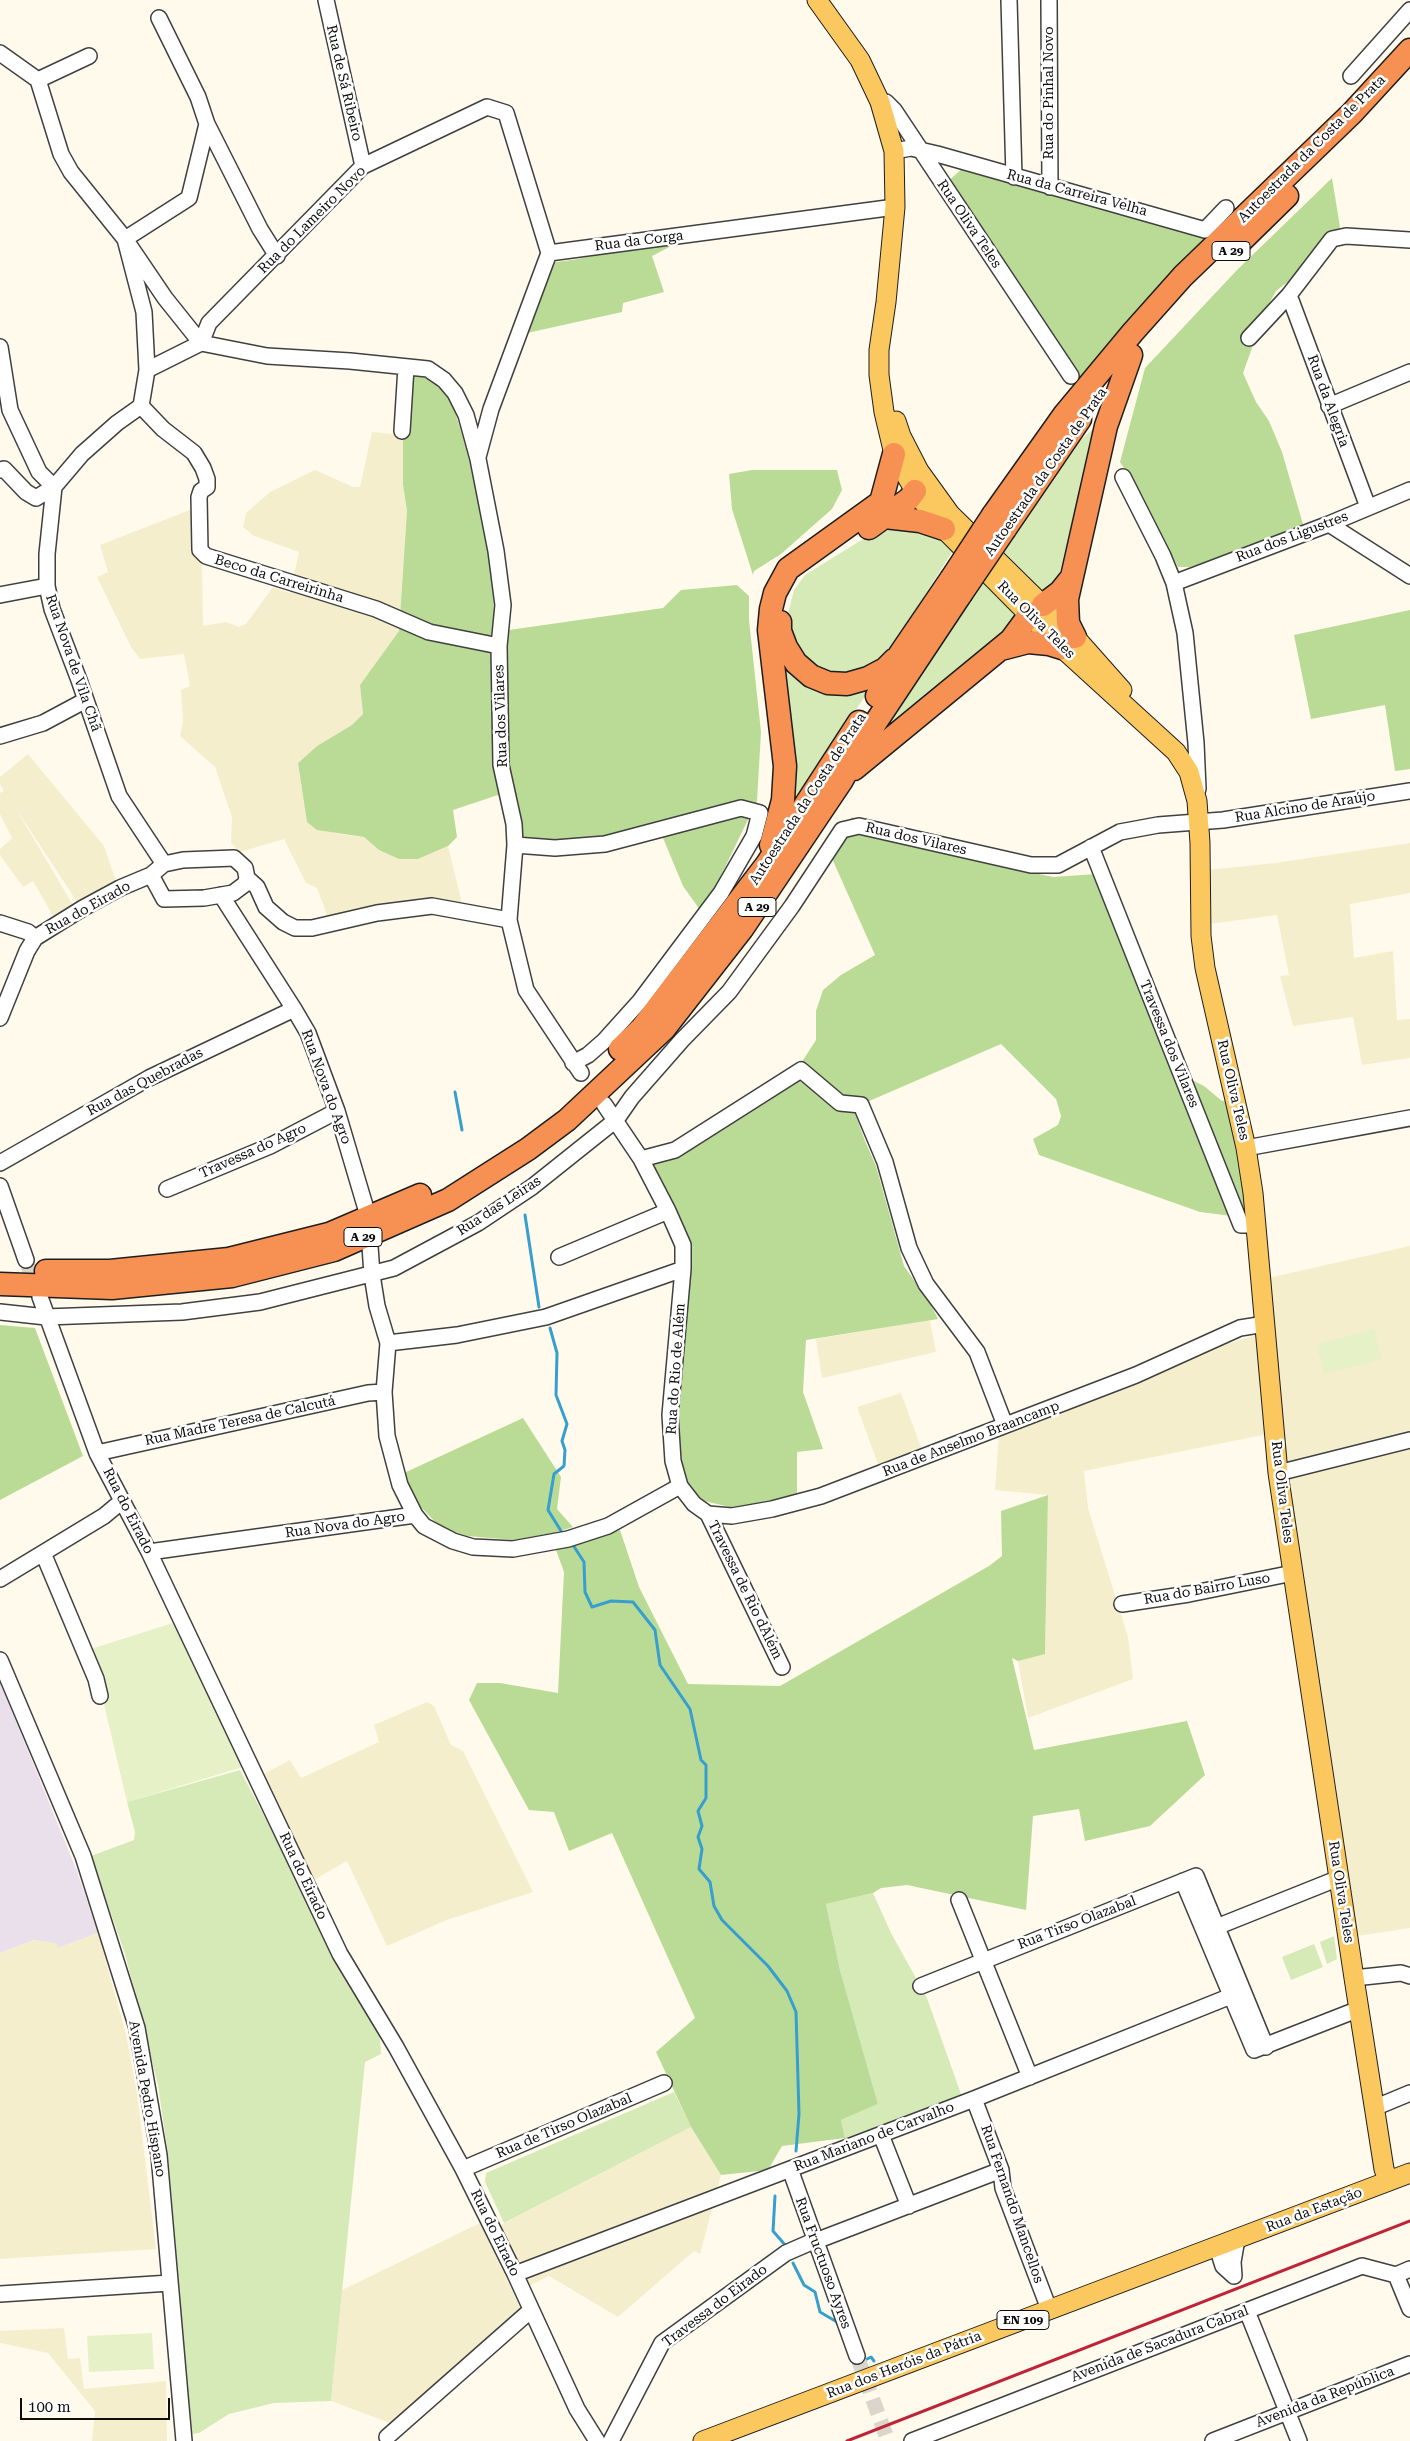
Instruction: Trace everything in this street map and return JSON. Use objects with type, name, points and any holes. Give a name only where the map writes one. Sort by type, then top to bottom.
[{"type":"highway","name":"Autoestrada da Costa de Prata","points":[[0,1284],[112,1288],[232,1276],[334,1250],[448,1200],[528,1150],[567,1120],[664,1029],[742,929],[842,780],[956,587],[999,522],[1064,414],[1132,332],[1183,276],[1352,113],[1410,50]]},
{"type":"highway","name":"Autoestrada da Costa de Prata","points":[[999,522],[1131,355],[1194,287],[1362,122],[1410,70]]},
{"type":"highway","points":[[997,650],[1028,642],[1049,644],[1069,642],[1067,599],[1106,426],[1131,355]]},
{"type":"highway","points":[[894,454],[883,510],[799,574],[788,589],[780,612],[780,631],[786,648],[796,663],[811,676],[828,683],[847,684],[868,678],[885,669],[900,654]]},
{"type":"highway","points":[[767,864],[783,800],[786,766],[769,630],[770,609],[775,592],[788,569],[883,510],[909,499],[923,486]]},
{"type":"highway","points":[[883,510],[944,529]]},
{"type":"highway","points":[[842,780],[1011,640],[1026,621],[1033,607],[1060,592],[1072,577]]},
{"type":"highway","name":"Autoestrada da Costa de Prata","points":[[0,1270],[110,1271],[229,1259],[329,1234],[439,1187],[519,1137],[563,1103],[636,1034],[767,864],[883,686],[900,654],[956,587]]},
{"type":"main road","name":"Rua Oliva Teles","points":[[817,0],[860,60],[880,102],[894,151],[895,208],[886,302],[879,350],[879,375],[884,412],[894,454],[1015,588],[1069,642],[1105,688],[1175,750],[1189,772],[1197,800],[1201,936],[1206,968],[1246,1148],[1257,1225],[1278,1473],[1374,2108],[1388,2181]]},
{"type":"main road","name":"Rua Oliva Teles","points":[[886,302],[889,375],[894,412],[901,436],[923,486],[944,529],[1015,588]]},
{"type":"main road","name":"Rua da Estação","points":[[1217,2246],[1410,2172]]},
{"type":"main road","name":"Rua dos Heróis da Pátria","points":[[703,2441],[1217,2246]]},
{"type":"street","name":"Rua de Sá Ribeiro","points":[[326,0],[363,166]]},
{"type":"street","points":[[1008,0],[1014,177]]},
{"type":"street","name":"Rua do Pinhal Novo","points":[[1049,0],[1050,187]]},
{"type":"street","points":[[1351,76],[1410,10]]},
{"type":"street","points":[[159,18],[198,97],[207,124],[260,229],[277,256]]},
{"type":"street","points":[[0,53],[38,80],[61,154],[71,172],[125,239],[164,298],[201,343]]},
{"type":"street","points":[[38,80],[89,56]]},
{"type":"street","name":"Rua Oliva Teles","points":[[880,102],[886,102],[894,110],[1071,376]]},
{"type":"street","name":"Rua do Lameiro Novo","points":[[201,343],[210,323],[363,166],[487,107],[506,113],[549,252]]},
{"type":"street","points":[[125,239],[189,198],[207,124]]},
{"type":"street","name":"Rua da Carreira Velha","points":[[894,151],[911,148],[920,150],[1050,187],[1148,212],[1205,230],[1226,208]]},
{"type":"street","name":"Rua da Corga","points":[[549,252],[895,208]]},
{"type":"street","points":[[1249,338],[1290,295],[1332,239],[1346,236],[1410,240]]},
{"type":"street","points":[[0,470],[4,469],[26,492],[36,498],[54,487],[82,454],[116,423],[141,406],[147,370],[144,312],[125,239]]},
{"type":"street","points":[[478,459],[491,409],[549,252]]},
{"type":"street","name":"Rua da Alegria","points":[[1290,295],[1329,406],[1368,507]]},
{"type":"street","points":[[147,370],[201,343],[267,356],[350,361],[428,369],[444,380],[455,393],[466,415],[478,459]]},
{"type":"street","points":[[0,347],[10,410],[38,472],[54,487]]},
{"type":"street","points":[[402,431],[406,367]]},
{"type":"street","points":[[1329,406],[1410,372]]},
{"type":"street","name":"Beco da Carreirinha","points":[[141,406],[163,430],[194,453],[208,479],[207,487],[201,491],[200,498],[200,550],[206,556],[376,609],[428,632],[499,646]]},
{"type":"street","points":[[466,415],[491,409]]},
{"type":"street","name":"Rua dos Vilares","points":[[478,459],[496,551],[503,605],[499,646],[501,765],[514,824],[515,845]]},
{"type":"street","name":"Rua Oliva Teles","points":[[1123,477],[1163,556],[1174,583],[1185,633],[1198,772],[1197,800]]},
{"type":"street","name":"Rua Nova de Vila Chã","points":[[54,487],[47,586],[52,609],[119,796],[164,864]]},
{"type":"street","name":"Rua dos Ligustres","points":[[1174,583],[1329,524],[1410,490]]},
{"type":"street","points":[[1329,524],[1410,576]]},
{"type":"street","points":[[0,595],[47,586]]},
{"type":"street","points":[[0,736],[43,723],[86,700]]},
{"type":"street","points":[[1175,750],[1189,747],[1194,734]]},
{"type":"street","name":"Rua Alcino de Araújo","points":[[1199,821],[1223,820],[1410,791]]},
{"type":"street","points":[[741,808],[760,813],[754,836],[721,893],[640,1001],[577,1068],[526,990],[509,920],[515,845],[555,848],[605,844],[741,808]]},
{"type":"street","name":"Rua dos Vilares","points":[[616,1120],[632,1097],[682,1040],[729,992],[792,906],[842,830],[859,826],[1031,865],[1058,864],[1120,832],[1199,821]]},
{"type":"street","name":"Travessa dos Vilares","points":[[1091,847],[1240,1225],[1257,1225]]},
{"type":"street","points":[[151,875],[164,899],[204,898],[233,893],[245,884],[247,878],[245,868],[234,858],[164,864]]},
{"type":"street","name":"Rua do Eirado","points":[[0,1018],[7,981],[35,938],[83,908],[120,888],[151,875],[164,864]]},
{"type":"street","points":[[247,878],[257,888],[266,906],[283,922],[295,928],[312,928],[377,913],[432,906],[509,920]]},
{"type":"street","name":"Rua Nova do Agro","points":[[221,896],[308,1033],[337,1111],[366,1209]]},
{"type":"street","points":[[0,923],[28,932],[35,938]]},
{"type":"street","name":"Rua das Quebradas","points":[[0,1163],[149,1078],[294,1009]]},
{"type":"street","points":[[642,1159],[674,1150],[801,1070],[840,1104],[861,1105],[885,1162],[909,1248],[926,1284],[977,1352],[1006,1426]]},
{"type":"street","name":"Rua do Rio de Além","points":[[604,1104],[642,1159],[682,1244],[683,1269],[670,1415],[673,1461],[680,1486]]},
{"type":"street","name":"Travessa do Agro","points":[[167,1189],[270,1146],[337,1111]]},
{"type":"street","points":[[1246,1148],[1410,1118]]},
{"type":"street","name":"Rua das Leiras","points":[[0,1312],[46,1317],[182,1312],[260,1302],[372,1275],[394,1268],[478,1223],[532,1187],[616,1120]]},
{"type":"street","points":[[0,1186],[26,1260]]},
{"type":"street","points":[[559,1257],[668,1211]]},
{"type":"street","name":"Rua Nova do Agro","points":[[149,1552],[415,1515],[400,1485],[387,1436],[384,1392],[388,1343],[377,1306],[370,1246]]},
{"type":"street","points":[[388,1343],[457,1335],[546,1317],[683,1269]]},
{"type":"street","name":"Rua do Eirado","points":[[40,1297],[97,1453],[149,1552],[340,1954],[396,2046],[463,2169],[515,2274],[577,2409],[597,2441]]},
{"type":"street","name":"Rua de Anselmo Braancamp","points":[[708,1514],[732,1516],[772,1509],[821,1496],[1136,1375],[1240,1328],[1265,1324]]},
{"type":"street","name":"Rua Madre Teresa de Calcutá","points":[[97,1453],[368,1393],[384,1392]]},
{"type":"street","points":[[1278,1473],[1410,1440]]},
{"type":"street","points":[[415,1515],[424,1526],[453,1541],[473,1547],[513,1549],[568,1539],[608,1526],[680,1486],[694,1504],[708,1514]]},
{"type":"street","points":[[0,1579],[104,1516],[122,1501]]},
{"type":"street","name":"Travessa de Rio d´Além","points":[[708,1514],[782,1667]]},
{"type":"street","points":[[43,1553],[96,1678],[100,1696]]},
{"type":"street","name":"Rua do Bairro Luso","points":[[1122,1604],[1189,1594],[1292,1574]]},
{"type":"street","name":"Avenida Pedro Hispano","points":[[0,1660],[83,1856],[137,2028],[159,2155],[184,2441]]},
{"type":"street","points":[[1211,1930],[1339,1878]]},
{"type":"street","name":"Rua Tirso Olazabal","points":[[921,1986],[982,1960],[1189,1879],[1266,2047],[1254,2050],[1231,1996],[1211,1930]]},
{"type":"street","points":[[959,1900],[1030,2077]]},
{"type":"street","points":[[1354,1978],[1401,1973],[1410,1976]]},
{"type":"street","name":"Rua Mariano de Carvalho","points":[[515,2274],[974,2099],[1231,1996]]},
{"type":"street","points":[[1266,2047],[1359,2009]]},
{"type":"street","name":"Rua de Tirso Olazabal","points":[[463,2169],[664,2083]]},
{"type":"street","points":[[1374,2108],[1410,2093]]},
{"type":"street","name":"Rua Fernando Mancellos","points":[[974,2099],[1001,2170],[1003,2188],[1049,2309]]},
{"type":"street","points":[[881,2135],[909,2206]]},
{"type":"street","name":"Rua Fructuoso Ayres","points":[[790,2169],[857,2356]]},
{"type":"street","name":"Travessa do Eirado","points":[[612,2441],[662,2344],[786,2253],[1001,2170]]},
{"type":"street","points":[[1228,2264],[1237,2239]]},
{"type":"street","points":[[1217,2246],[1226,2252],[1228,2264]]},
{"type":"street","points":[[1195,2255],[1228,2264]]},
{"type":"street","name":"Avenida de Sacadura Cabral","points":[[912,2441],[1362,2266],[1403,2272]]},
{"type":"street","points":[[1403,2272],[1410,2309]]},
{"type":"street","points":[[0,2294],[170,2283]]},
{"type":"street","points":[[387,2437],[531,2310]]},
{"type":"street","points":[[1247,2310],[1299,2441]]},
{"type":"street","name":"Avenida da República","points":[[1213,2441],[1410,2364]]},
{"type":"shaded area","points":[[372,432],[403,435],[403,485],[407,511],[399,631],[360,685],[363,714],[352,725],[317,746],[298,763],[307,822],[338,834],[364,837],[379,850],[418,859],[448,846],[463,907],[330,923],[317,888],[306,883],[284,839],[240,852],[231,843],[232,817],[215,767],[180,736],[183,722],[181,690],[190,686],[184,654],[140,659],[131,647],[97,577],[108,572],[100,545],[195,508],[195,554],[202,564],[203,626],[226,622],[239,627],[246,624],[273,587],[290,593],[299,552],[254,536],[243,527],[246,513],[270,492],[315,470],[353,487],[360,487]]},
{"type":"shaded area","points":[[28,754],[104,846],[117,884],[79,905],[15,807],[73,905],[53,916],[33,881],[23,887],[0,855],[0,849],[12,838],[0,814],[0,793],[4,791],[0,784],[0,777]]},
{"type":"shaded area","points":[[1410,843],[1410,893],[1350,904],[1354,958],[1393,951],[1397,1020],[1410,1019],[1410,1058],[1362,1065],[1353,1017],[1293,1026],[1280,976],[1289,975],[1277,915],[1209,924],[1208,870],[1275,863]]},
{"type":"shaded area","points":[[1410,1246],[1410,1928],[1351,1937],[1287,1480],[1302,1476],[1300,1466],[1281,1470],[1278,1432],[1084,1471],[1088,1508],[1128,1637],[1133,1679],[1028,1718],[1018,1661],[1045,1653],[1048,1495],[995,1490],[999,1434],[1180,1364],[1223,1345],[1273,1330],[1268,1278]]},
{"type":"shaded area","points":[[930,1320],[936,1352],[822,1378],[816,1339]]},
{"type":"shaded area","points":[[901,1393],[922,1450],[879,1467],[857,1407]]},
{"type":"shaded area","points":[[0,1682],[77,1871],[98,1933],[58,1948],[34,1940],[0,1953]]},
{"type":"shaded area","points":[[427,1702],[434,1706],[451,1745],[463,1751],[533,1892],[447,1920],[387,1946],[347,1861],[312,1881],[262,1775],[290,1760],[301,1778],[379,1742],[374,1725]]},
{"type":"shaded area","points":[[98,1933],[126,2034],[137,2093],[156,2249],[0,2259],[0,1953],[34,1940],[56,1943],[58,1948]]},
{"type":"shaded area","points":[[691,2127],[721,2175],[700,2254],[694,2251],[618,2317],[549,2276],[529,2286],[501,2225]]},
{"type":"shaded area","points":[[480,2223],[522,2312],[390,2423],[331,2401],[342,2290]]},
{"type":"shaded area","points":[[64,2328],[68,2359],[80,2358],[84,2389],[166,2381],[167,2441],[92,2441],[95,2411],[48,2353],[0,2343],[0,2331]]},
{"type":"green space","points":[[967,164],[1144,209],[1206,238],[1110,340],[1077,383],[1058,367],[943,186]]},
{"type":"green space","points":[[1332,178],[1340,227],[1335,238],[1303,270],[1276,291],[1266,309],[1243,373],[1256,402],[1269,421],[1282,452],[1305,531],[1190,567],[1178,567],[1141,493],[1120,462],[1145,368],[1237,270]]},
{"type":"green space","points":[[643,243],[675,244],[652,256],[664,292],[623,303],[622,312],[527,333],[550,263],[578,259]]},
{"type":"green space","points":[[422,375],[436,381],[449,393],[462,434],[474,478],[492,567],[495,632],[663,608],[681,590],[737,585],[749,596],[749,620],[761,732],[757,801],[715,888],[700,910],[683,886],[658,826],[627,836],[529,845],[514,828],[498,795],[453,810],[457,837],[448,846],[418,859],[399,859],[379,850],[364,837],[317,830],[307,822],[298,763],[317,746],[352,725],[363,714],[360,685],[399,631],[407,511],[403,485],[403,435],[408,377]]},
{"type":"green space","points":[[1096,426],[1058,579],[1052,587],[1044,590],[1036,588],[1000,555],[1072,448]]},
{"type":"green space","points":[[752,470],[837,470],[842,490],[832,509],[781,554],[754,571],[753,575],[732,509],[729,474]]},
{"type":"green space","points":[[893,525],[940,536],[954,549],[888,653],[864,673],[828,673],[809,664],[797,651],[786,622],[794,590],[805,575],[881,528]]},
{"type":"green space","points":[[983,580],[1020,616],[1015,627],[883,738],[879,733]]},
{"type":"green space","points":[[1410,610],[1410,769],[1395,771],[1385,705],[1311,719],[1294,635]]},
{"type":"green space","points":[[781,648],[790,664],[871,687],[783,820]]},
{"type":"green space","points":[[852,817],[872,826],[1039,874],[1053,877],[1096,874],[1190,1079],[1204,1086],[1222,1101],[1231,1100],[1252,1214],[1240,1217],[1200,1212],[1039,1155],[1033,1139],[1058,1125],[1061,1116],[1056,1099],[1001,1044],[853,1108],[876,1166],[904,1266],[930,1303],[938,1319],[806,1340],[803,1392],[823,1449],[797,1452],[797,1497],[747,1511],[704,1501],[686,1485],[678,1461],[676,1375],[689,1296],[690,1263],[681,1221],[649,1166],[745,1115],[796,1071],[816,1040],[816,1011],[823,990],[841,975],[875,955],[830,854]]},
{"type":"green space","points":[[0,1325],[35,1328],[83,1456],[0,1500]]},
{"type":"green space","points":[[1374,1329],[1382,1359],[1324,1374],[1316,1345]]},
{"type":"green space","points":[[523,1418],[561,1477],[557,1509],[573,1527],[553,1533],[514,1540],[467,1536],[440,1527],[415,1501],[404,1473]]},
{"type":"green space","points":[[1048,1495],[1045,1654],[1018,1661],[1012,1658],[1034,1750],[1187,1721],[1205,1775],[1150,1826],[1085,1841],[1079,1809],[1033,1816],[1026,1910],[907,1885],[881,1888],[873,1893],[826,1904],[840,1970],[878,2104],[841,2120],[845,2138],[782,2146],[768,2170],[721,2175],[691,2127],[656,2052],[695,2018],[612,1833],[569,1851],[554,1812],[529,1810],[469,1700],[477,1683],[500,1683],[558,1693],[564,1572],[556,1550],[620,1530],[639,1587],[688,1684],[780,1686],[989,1566],[1002,1556],[1001,1511]]},
{"type":"green space","points":[[176,1622],[243,1767],[127,1802],[91,1649]]},
{"type":"green space","points":[[240,1770],[380,2038],[381,2054],[365,2062],[331,2401],[274,2403],[229,2414],[199,2433],[191,2434],[168,2154],[158,2085],[125,1954],[91,1856],[134,1840],[135,1832],[127,1802]]},
{"type":"green space","points":[[873,1893],[891,1933],[927,1998],[962,2097],[876,2132],[845,2138],[841,2120],[878,2104],[840,1970],[826,1904]]},
{"type":"green space","points":[[1334,1936],[1337,1959],[1327,1964],[1320,1942]]},
{"type":"green space","points":[[1314,1944],[1323,1967],[1291,1980],[1282,1957]]},
{"type":"green space","points":[[674,2092],[691,2127],[504,2223],[485,2182],[486,2173]]},
{"type":"green space","points":[[152,2333],[154,2369],[89,2372],[87,2336]]},
{"type":"waterway","points":[[455,1092],[462,1130]]},
{"type":"waterway","points":[[525,1215],[539,1307]]},
{"type":"waterway","points":[[550,1328],[557,1353],[556,1395],[567,1424],[562,1441],[565,1450],[564,1466],[554,1474],[548,1510],[561,1531]]},
{"type":"waterway","points":[[573,1545],[584,1562],[585,1592],[592,1607],[611,1601],[633,1602],[655,1630],[660,1665],[690,1709],[701,1760],[706,1765],[706,1798],[698,1811],[702,1826],[698,1837],[702,1849],[699,1869],[710,1882],[714,1906],[722,1920],[768,1966],[787,1991],[796,2012],[799,2114],[796,2151]]},
{"type":"waterway","points":[[775,2196],[773,2231],[786,2246]]},
{"type":"waterway","points":[[793,2263],[804,2285],[815,2292],[820,2312],[837,2322],[838,2325]]},
{"type":"waterway","points":[[865,2360],[871,2357],[874,2361]]},
{"type":"tunnel","points":[[26,1260],[38,1293]]},
{"type":"tunnel","points":[[857,2356],[888,2441]]},
{"type":"railway","points":[[847,2441],[1410,2221]]}]
